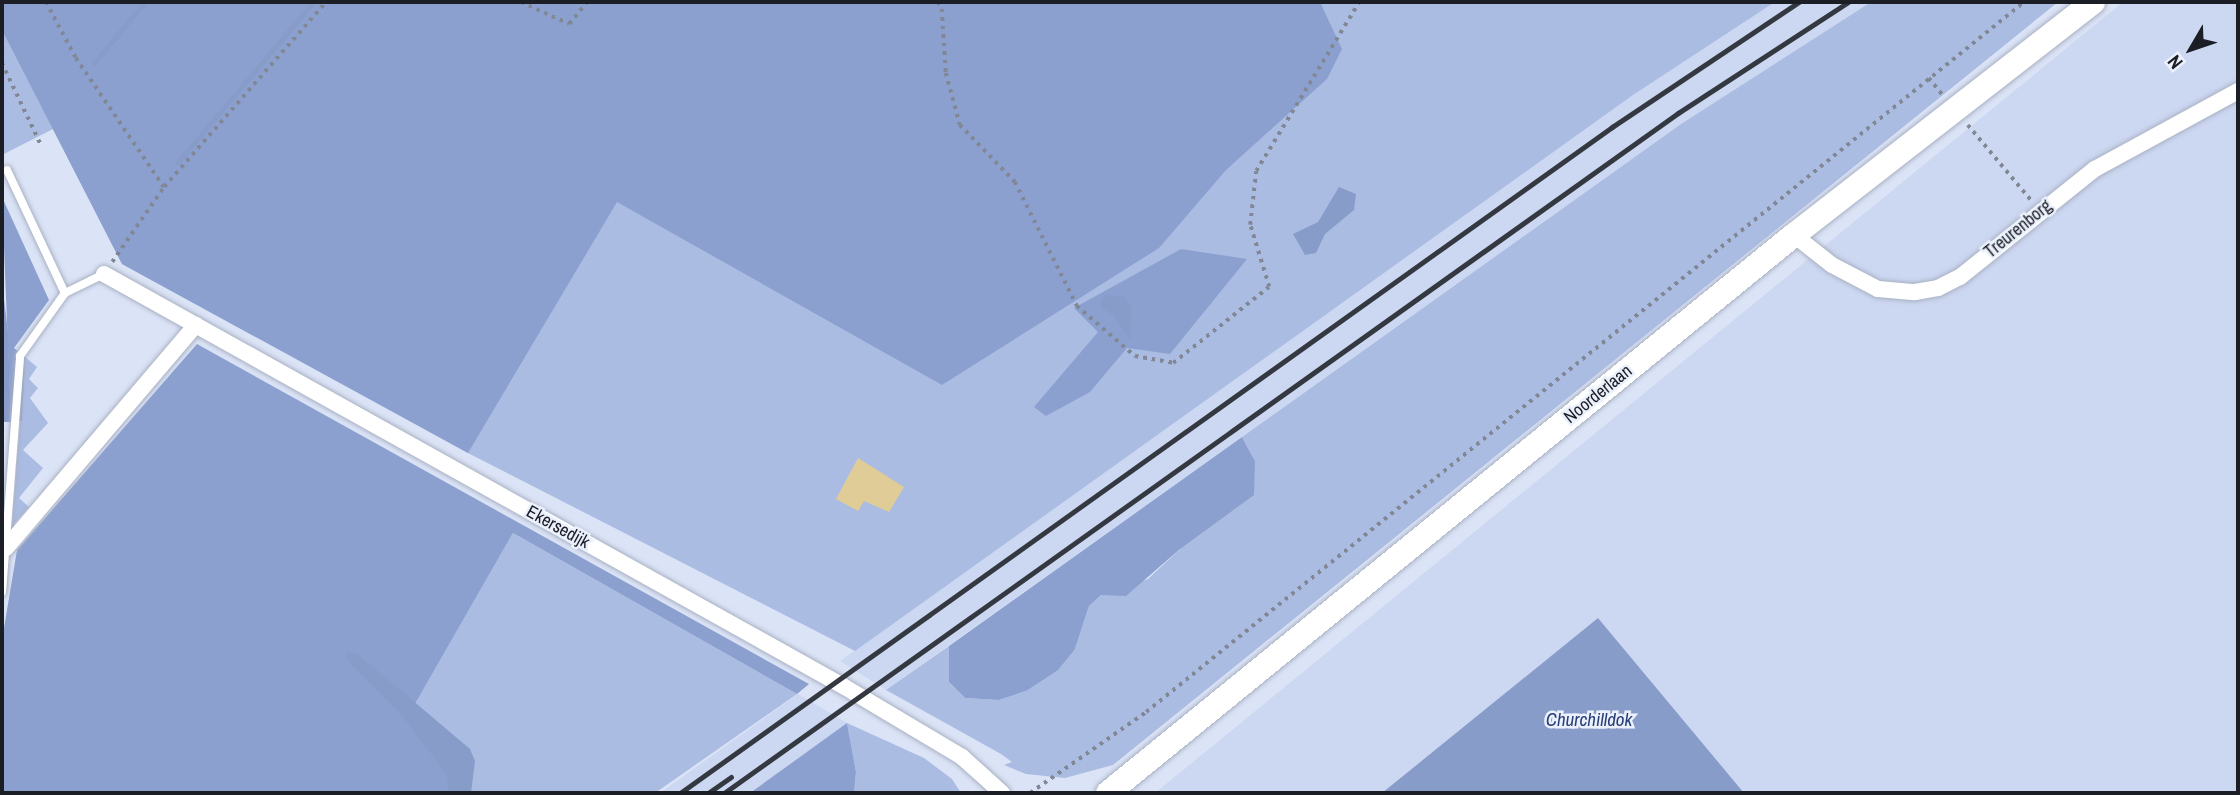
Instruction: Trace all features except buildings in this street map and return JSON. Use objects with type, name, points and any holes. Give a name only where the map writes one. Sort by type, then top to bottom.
[{"type":"main road","name":"Noorderlaan","points":[[1108,793],[1794,235],[2093,2]]},
{"type":"street","name":"Treurenborg","points":[[1794,235],[1858,281],[1878,289],[1915,292],[1960,277],[2040,211],[2126,150],[2238,91]]},
{"type":"street","name":"Ekersedijk","points":[[104,274],[843,686],[962,757],[1002,793]]},
{"type":"street","points":[[6,548],[196,325]]},
{"type":"lane","points":[[7,170],[65,293]]},
{"type":"lane","points":[[2,592],[20,356],[65,293],[104,274]]},
{"type":"path","points":[[46,2],[76,58],[164,187]]},
{"type":"path","points":[[104,274],[164,187],[326,2]]},
{"type":"path","points":[[521,2],[569,24],[587,2]]},
{"type":"path","points":[[938,2],[946,73],[960,125],[1015,182],[1077,306],[1135,356],[1173,363],[1269,287],[1250,225],[1256,171],[1360,2]]},
{"type":"path","points":[[1030,793],[1146,712],[2024,2]]},
{"type":"path","points":[[2,63],[42,147]]},
{"type":"path","points":[[1929,78],[2040,211]]},
{"type":"shaded area","points":[[2,2],[1775,2],[1633,95],[855,651],[468,453],[122,264],[53,129],[2,155]]},
{"type":"shaded area","points":[[2,2],[1320,2],[1342,49],[1327,79],[1226,170],[1159,248],[942,385],[617,202],[468,453],[122,264],[2,30]]},
{"type":"shaded area","points":[[1775,2],[1871,2],[1681,124],[886,690],[840,661],[1633,95]]},
{"type":"shaded area","points":[[1871,2],[2058,2],[1113,765],[1065,778],[1026,774],[1004,765],[1012,762],[1001,754],[886,690],[949,646],[949,682],[965,698],[999,700],[1026,691],[1075,649],[1089,606],[1101,595],[1148,579],[1180,549],[1255,461],[1242,437],[1681,124]]},
{"type":"shaded area","points":[[2123,2],[2238,2],[2238,793],[1744,793],[1598,618],[1382,793],[1155,793]]},
{"type":"shaded area","points":[[2,197],[49,300],[14,348],[25,357],[22,421],[11,422]]},
{"type":"shaded area","points":[[1181,249],[1247,259],[1170,354],[1127,348],[1090,392],[1046,416],[1034,407],[1098,332],[1074,308]]},
{"type":"shaded area","points":[[197,344],[809,684],[797,694],[513,533],[411,711],[459,793],[2,793],[2,640],[17,550]]},
{"type":"shaded area","points":[[25,357],[37,367],[29,379],[38,388],[30,398],[48,423],[23,450],[43,468],[19,498],[29,507],[12,526]]},
{"type":"shaded area","points":[[1242,437],[1255,461],[1254,495],[1180,549],[1126,596],[1101,595],[1089,606],[1075,649],[1058,670],[1026,691],[999,700],[965,698],[949,682],[949,646]]},
{"type":"shaded area","points":[[513,533],[797,694],[655,793],[459,793],[411,711]]},
{"type":"shaded area","points":[[798,694],[847,723],[750,793],[660,793]]},
{"type":"shaded area","points":[[847,723],[924,758],[952,779],[961,793],[854,793],[856,772]]},
{"type":"shaded area","points":[[847,723],[856,772],[854,793],[750,793]]},
{"type":"water","points":[[1339,187],[1356,194],[1354,210],[1325,234],[1316,253],[1305,255],[1293,234],[1318,222]]},
{"type":"water","points":[[2,283],[8,332],[11,422],[2,422]]},
{"type":"water","points":[[1108,295],[1125,297],[1131,306],[1130,339],[1113,315],[1101,308],[1101,300]]},
{"type":"water","name":"Churchilldok","points":[[1598,618],[1744,793],[1382,793]]},
{"type":"water","points":[[347,651],[359,655],[470,749],[475,761],[471,793],[448,793],[447,775],[400,713],[346,659]]},
{"type":"waterway","points":[[94,63],[145,2]]},
{"type":"waterway","points":[[178,162],[313,2]]},
{"type":"railway","points":[[680,793],[1612,127],[1799,2]]},
{"type":"railway","points":[[724,793],[1678,113],[1848,2]]},
{"type":"railway","points":[[708,793],[731,777]]}]
